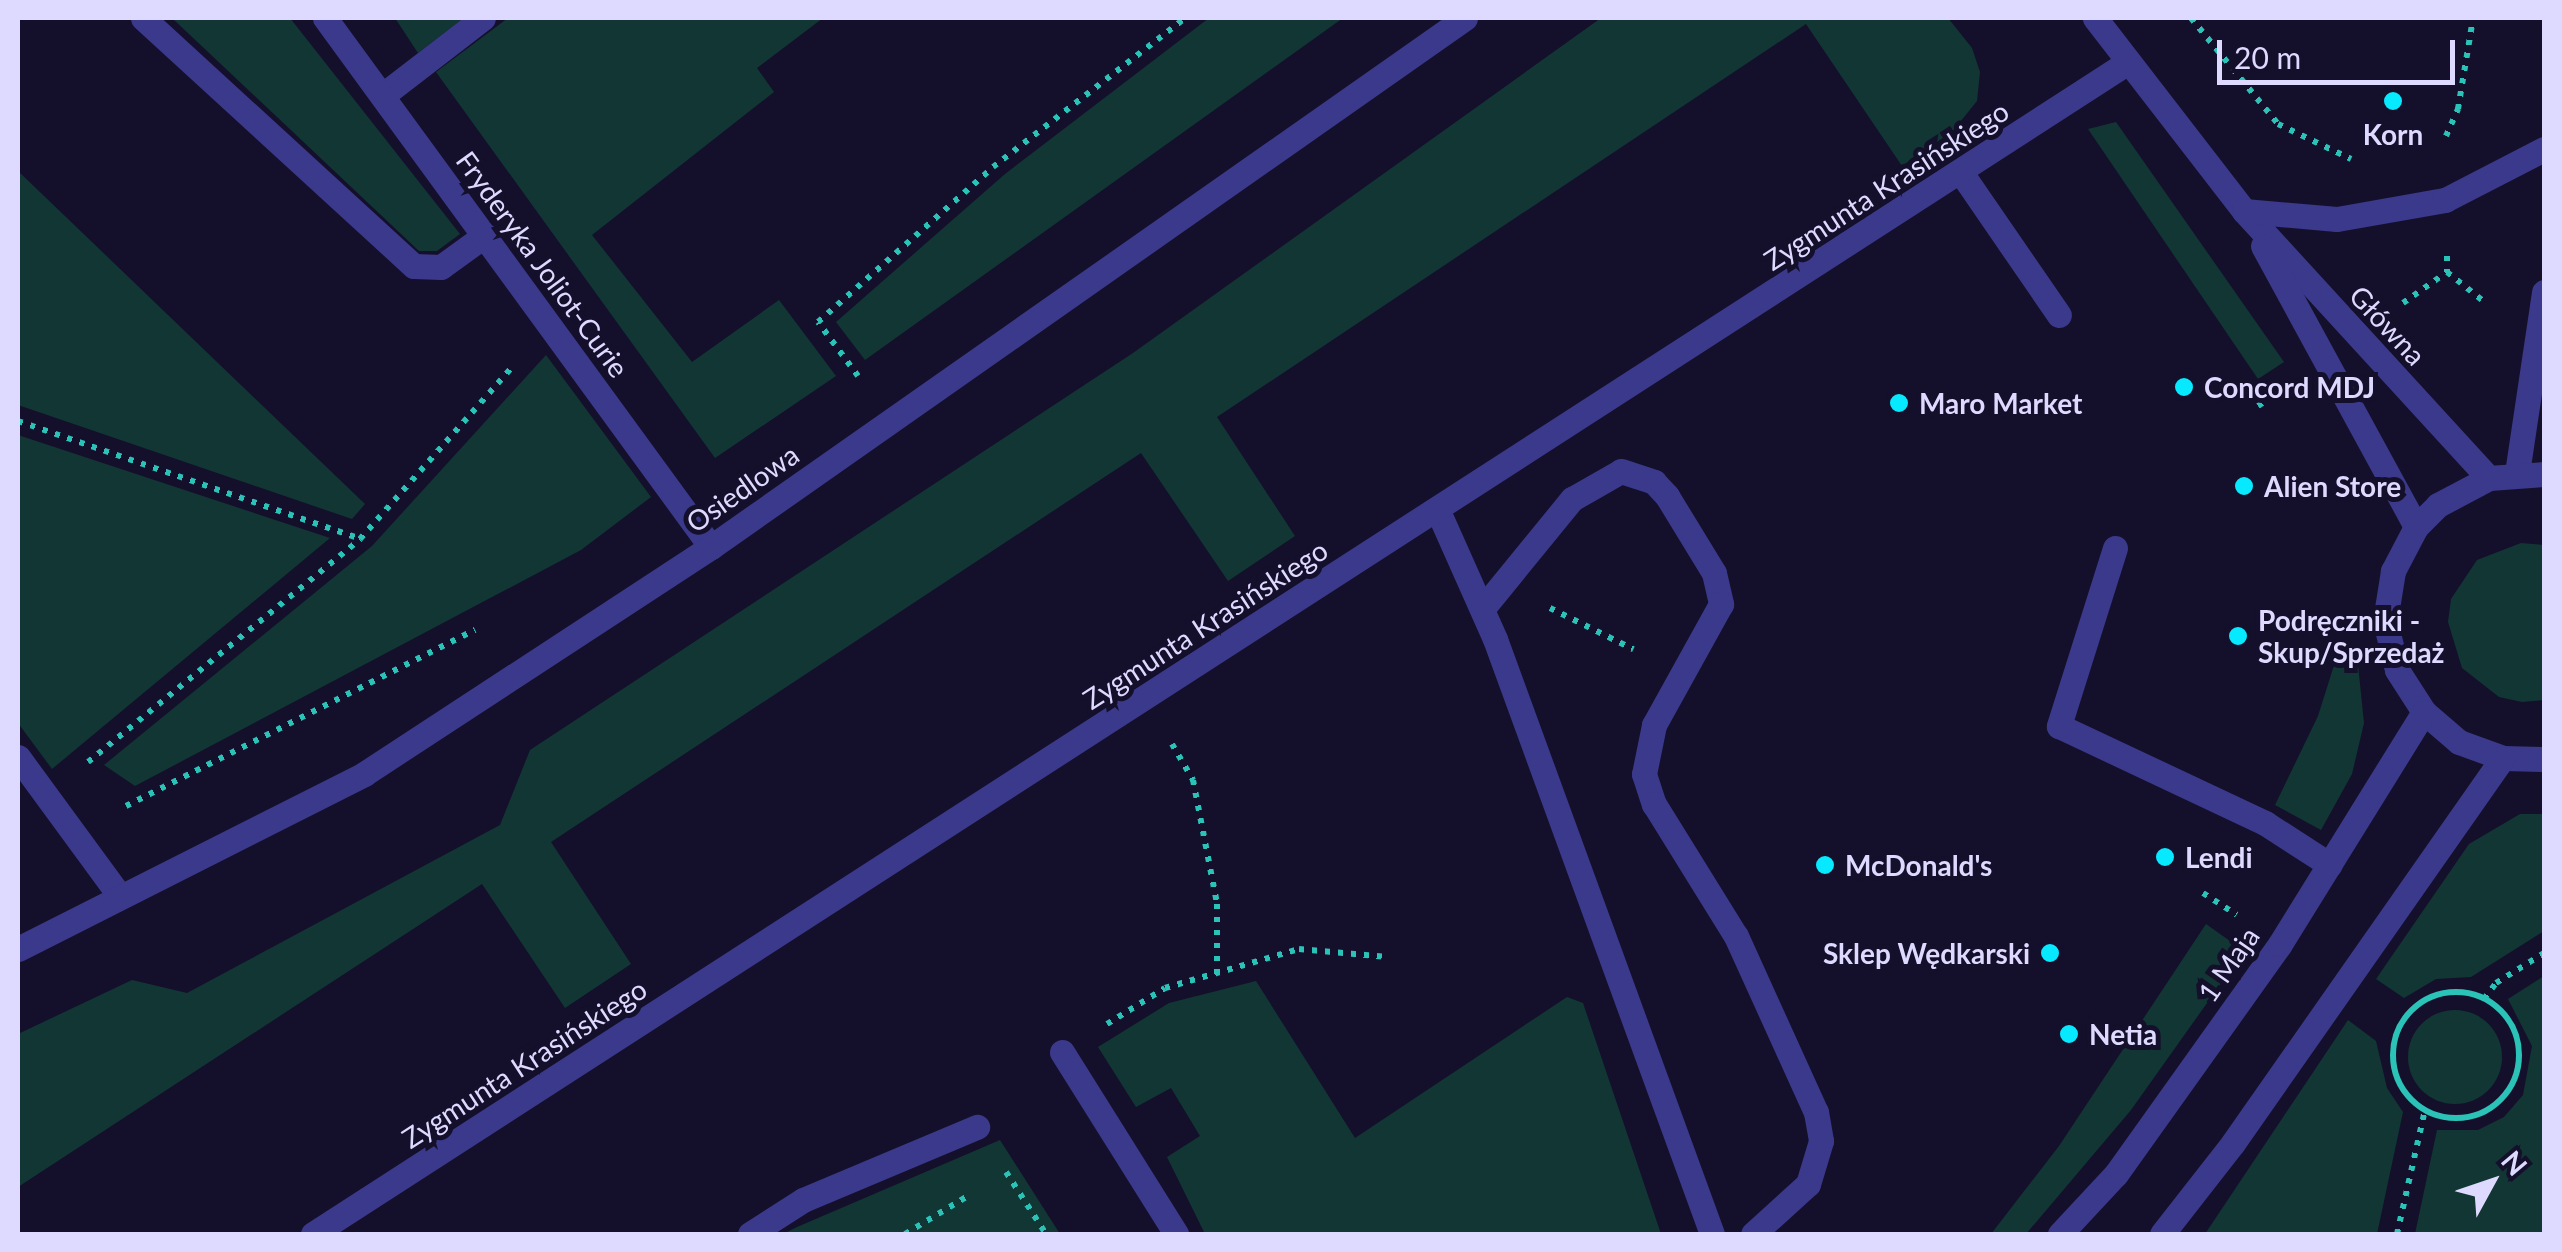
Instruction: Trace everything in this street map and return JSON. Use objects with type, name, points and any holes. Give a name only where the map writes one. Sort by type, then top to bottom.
[{"type":"street","points":[[143,18],[414,266],[442,267],[485,235]]},
{"type":"street","name":"Fryderyka Joliot-Curie","points":[[326,18],[711,547]]},
{"type":"street","points":[[383,95],[483,18]]},
{"type":"street","name":"Osiedlowa","points":[[18,949],[118,895],[364,774],[711,547],[1465,18]]},
{"type":"street","name":"Główna","points":[[2095,18],[2244,211],[2489,478]]},
{"type":"street","name":"Zygmunta Krasińskiego","points":[[313,1234],[1962,174],[2128,62]]},
{"type":"street","points":[[2244,211],[2336,218],[2444,200],[2544,149]]},
{"type":"street","points":[[1962,174],[2059,314]]},
{"type":"street","name":"Główna","points":[[2244,211],[2416,527]]},
{"type":"street","points":[[2517,473],[2544,292]]},
{"type":"street","points":[[1483,608],[1572,498],[1621,471],[1654,482],[1667,496],[1714,574],[1720,604],[1654,726],[1644,774],[1654,804],[1736,936],[1816,1112],[1821,1140],[1808,1184],[1753,1234]]},
{"type":"street","points":[[2544,474],[2517,473],[2462,488],[2416,527],[2393,570],[2385,621],[2397,670],[2424,712],[2459,742],[2504,758],[2544,759]]},
{"type":"street","points":[[1438,511],[1483,608],[1712,1234]]},
{"type":"street","points":[[2115,548],[2059,726],[2266,823],[2330,865]]},
{"type":"street","name":"1 Maja","points":[[2060,1234],[2116,1174],[2330,865],[2424,712]]},
{"type":"street","points":[[18,757],[118,895]]},
{"type":"street","points":[[2162,1234],[2233,1143],[2504,758]]},
{"type":"street","points":[[1062,1052],[1171,1233]]},
{"type":"street","points":[[750,1234],[803,1200],[977,1127]]},
{"type":"path","points":[[848,393],[864,382],[818,322],[993,167],[1184,18]]},
{"type":"path","points":[[2191,18],[2278,124],[2328,154],[2357,160]]},
{"type":"path","points":[[46,795],[360,539],[550,325]]},
{"type":"path","points":[[18,421],[360,539]]},
{"type":"path","points":[[76,772],[130,808],[487,624]]},
{"type":"path","points":[[1612,638],[1626,646]]},
{"type":"path","points":[[1146,698],[1193,780],[1217,904],[1218,974]]},
{"type":"path","points":[[1166,988],[1299,949],[1388,957]]},
{"type":"path","points":[[2484,999],[2496,982],[2544,953]]},
{"type":"path","points":[[2446,993],[2484,999],[2509,1021],[2516,1037],[2512,1085],[2474,1116],[2426,1110],[2399,1082],[2393,1044],[2400,1026],[2427,999],[2446,993]]},
{"type":"path","points":[[2397,1234],[2426,1110]]},
{"type":"path","points":[[905,1234],[1006,1172]]},
{"type":"green space","points":[[172,18],[290,18],[460,234],[437,251],[419,251]]},
{"type":"green space","points":[[395,18],[464,18],[418,53]]},
{"type":"green space","points":[[508,18],[823,18],[757,68],[774,92],[592,235],[692,362],[779,300],[836,376],[715,458],[436,72]]},
{"type":"green space","points":[[1209,18],[1343,18],[865,360],[836,322],[1005,174]]},
{"type":"green space","points":[[1601,18],[1948,18],[1972,48],[1980,72],[1977,101],[1952,132],[1902,166],[1806,24],[1217,417],[1295,536],[1228,581],[1141,453],[551,842],[631,964],[565,1008],[482,884],[18,1187],[18,1034],[132,980],[187,993],[500,825],[530,750],[1133,353]]},
{"type":"green space","points":[[2116,122],[2284,362],[2258,379],[2088,129]]},
{"type":"green space","points":[[18,171],[365,504],[352,519],[18,405]]},
{"type":"green space","points":[[546,355],[651,497],[581,550],[135,786],[104,765],[372,546]]},
{"type":"green space","points":[[18,435],[330,538],[52,769],[18,723]]},
{"type":"green space","points":[[2521,543],[2544,545],[2544,700],[2522,702],[2499,697],[2462,668],[2448,622],[2451,599],[2477,560]]},
{"type":"green space","points":[[2357,655],[2364,723],[2352,774],[2321,830],[2275,805],[2318,716],[2336,659]]},
{"type":"green space","points":[[2520,814],[2544,814],[2544,931],[2471,977],[2436,979],[2404,998],[2376,979],[2469,844]]},
{"type":"green space","points":[[2206,924],[2244,951],[2131,1110],[2026,1234],[1991,1234],[2059,1146]]},
{"type":"green space","points":[[2544,976],[2544,1234],[2415,1234],[2437,1130],[2478,1130],[2504,1117],[2523,1095],[2532,1046],[2508,999]]},
{"type":"green space","points":[[1256,981],[1355,1138],[1567,997],[1583,1003],[1661,1234],[1205,1234],[1167,1157],[1200,1136],[1171,1088],[1136,1107],[1098,1047],[1169,1003]]},
{"type":"green space","points":[[2455,1010],[2473,1014],[2488,1024],[2498,1039],[2502,1057],[2498,1075],[2488,1090],[2473,1100],[2455,1104],[2437,1100],[2422,1090],[2412,1075],[2408,1057],[2412,1039],[2422,1024],[2437,1014]]},
{"type":"green space","points":[[2348,1020],[2376,1041],[2387,1088],[2403,1112],[2377,1234],[2205,1234]]},
{"type":"green space","points":[[1000,1140],[1060,1234],[783,1234],[797,1227]]},
{"type":"place","name":"Korn","points":[[2393,101]]},
{"type":"place","name":"Concord MDJ","points":[[2184,387]]},
{"type":"place","name":"Maro Market","points":[[1899,403]]},
{"type":"place","name":"Alien Store","points":[[2244,486]]},
{"type":"place","name":"Podręczniki - Skup/Sprzedaż","points":[[2238,636]]},
{"type":"place","name":"Lendi","points":[[2165,857]]},
{"type":"place","name":"McDonald's","points":[[1825,865]]},
{"type":"place","name":"Sklep Wędkarski","points":[[2050,953]]},
{"type":"place","name":"Netia","points":[[2069,1034]]}]
